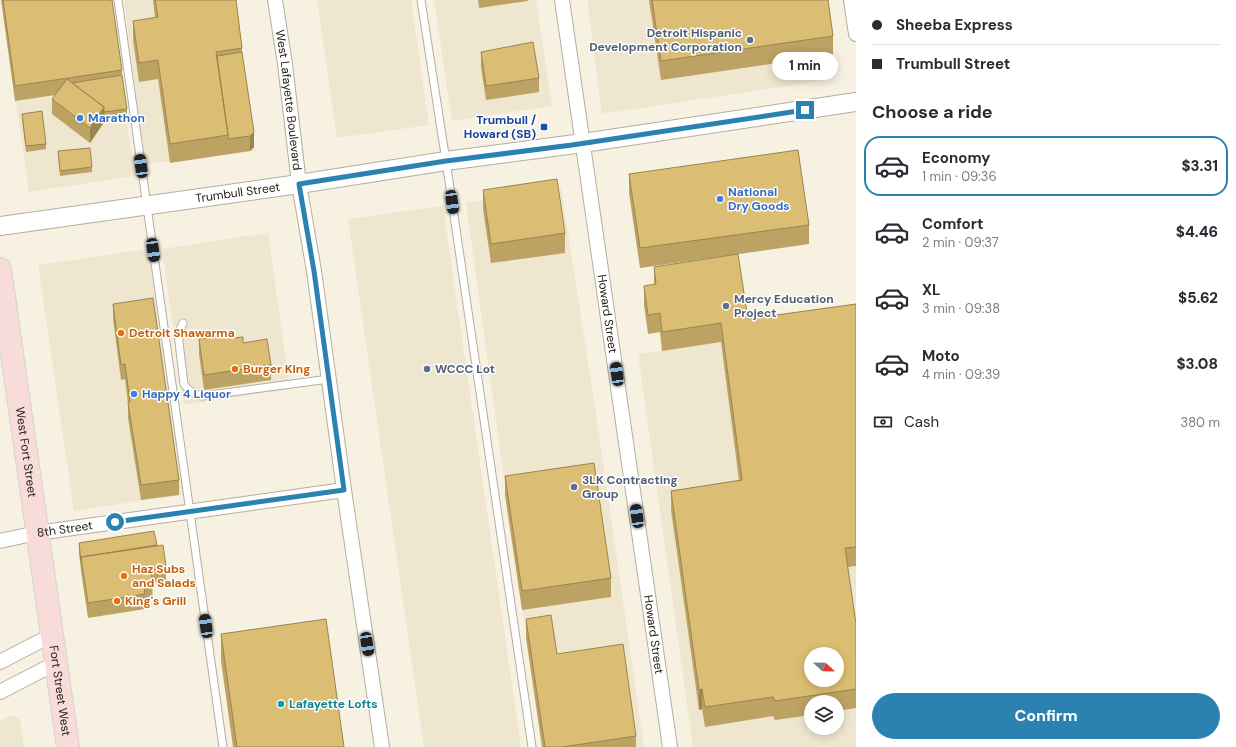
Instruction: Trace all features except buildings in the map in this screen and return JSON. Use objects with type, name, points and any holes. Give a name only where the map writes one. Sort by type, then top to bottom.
[{"type":"main road","name":"West Fort Street","points":[[0,269],[52,635]]},
{"type":"main road","name":"Fort Street West","points":[[52,635],[68,747]]},
{"type":"street","name":"West Lafayette Boulevard","points":[[275,0],[285,64],[299,184],[314,271],[344,490],[382,747]]},
{"type":"street","name":"Howard Street","points":[[562,0],[670,747]]},
{"type":"street","points":[[851,0],[856,34]]},
{"type":"street","name":"Trumbull Street","points":[[0,226],[299,184],[446,161],[583,143],[856,102]]},
{"type":"street","name":"8th Street","points":[[0,541],[37,533],[344,490]]},
{"type":"street","points":[[0,662],[52,635]]},
{"type":"street","points":[[0,692],[56,663]]},
{"type":"lane","points":[[118,0],[223,747]]},
{"type":"lane","points":[[421,0],[532,747]]},
{"type":"lane","points":[[183,323],[178,334],[184,384],[194,394],[202,396],[329,379]]},
{"type":"shaded area","points":[[1,0],[111,0],[134,176],[29,192]]},
{"type":"shaded area","points":[[124,0],[232,0],[255,151],[145,164]]},
{"type":"shaded area","points":[[317,0],[411,0],[429,125],[337,138]]},
{"type":"shaded area","points":[[434,0],[536,0],[552,106],[452,121]]},
{"type":"shaded area","points":[[587,0],[826,0],[835,64],[834,73],[814,82],[602,114]]},
{"type":"shaded area","points":[[561,188],[594,400],[644,747],[542,747],[466,203]]},
{"type":"shaded area","name":"WCCC Lot","points":[[443,206],[521,747],[424,747],[348,219]]},
{"type":"shaded area","points":[[268,233],[290,389],[184,405],[162,249]]},
{"type":"shaded area","points":[[148,249],[184,494],[74,511],[38,265]]},
{"type":"shaded area","points":[[856,323],[856,747],[693,747],[638,354]]},
{"type":"shaded area","points":[[11,715],[20,719],[24,747],[0,747],[0,721]]},
{"type":"place","name":"Detroit Hispanic Development Corporation","points":[[750,40]]},
{"type":"place","name":"Marathon","points":[[80,118]]},
{"type":"place","name":"Trumbull / Howard (SB)","points":[[544,127]]},
{"type":"place","name":"National Dry Goods","points":[[720,199]]},
{"type":"place","name":"Mercy Education Project","points":[[726,306]]},
{"type":"place","name":"Detroit Shawarma","points":[[121,333]]},
{"type":"place","name":"Burger King","points":[[235,369]]},
{"type":"place","name":"WCCC Lot","points":[[427,369]]},
{"type":"place","name":"Happy 4 Liquor","points":[[134,394]]},
{"type":"place","name":"3LK Contracting Group","points":[[574,487]]},
{"type":"place","name":"Haz Subs and Salads","points":[[124,576]]},
{"type":"place","name":"King's Grill","points":[[117,601]]},
{"type":"place","name":"Lafayette Lofts","points":[[281,704]]},
{"type":"route","points":[[115,522],[344,490],[314,271],[299,184],[446,161],[572,145],[805,110]]}]
